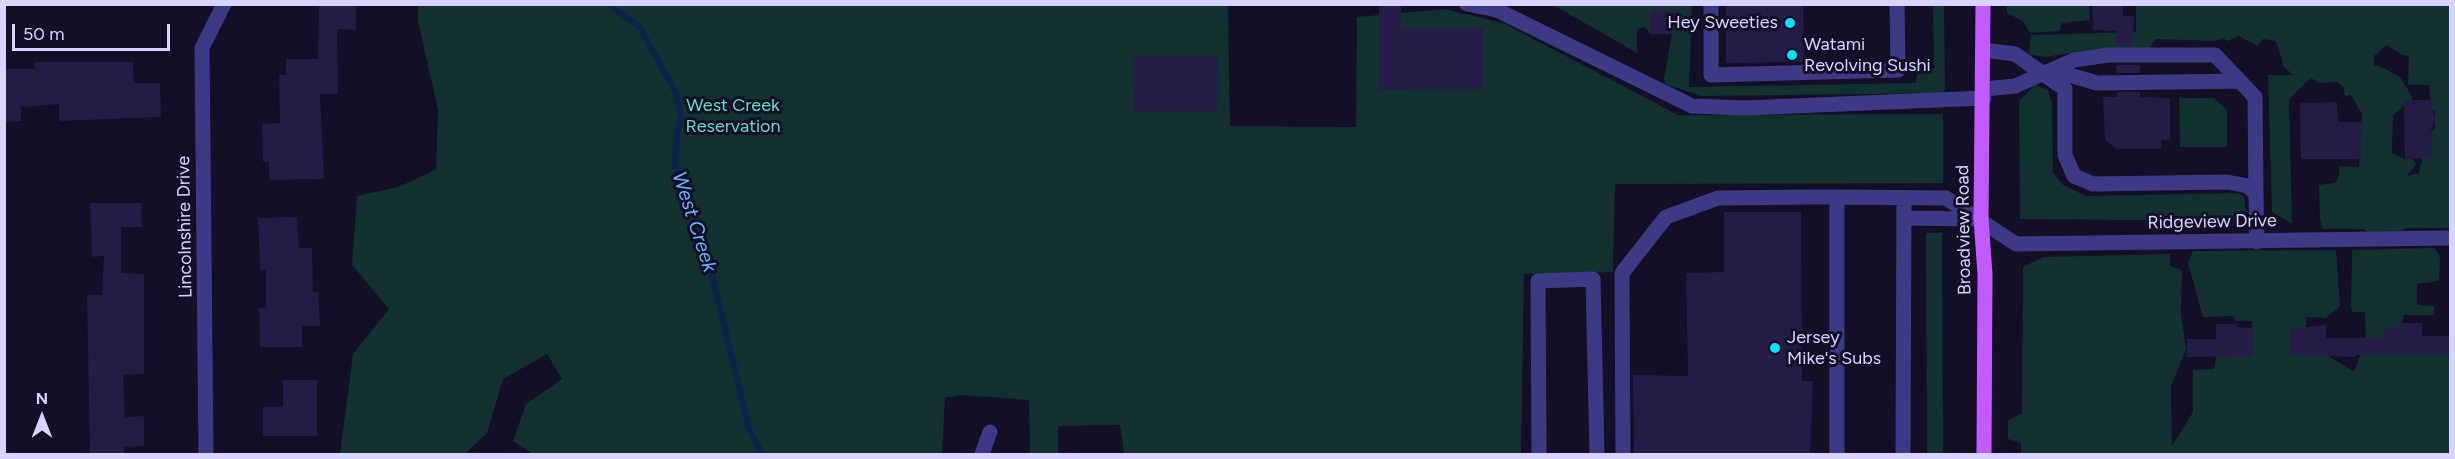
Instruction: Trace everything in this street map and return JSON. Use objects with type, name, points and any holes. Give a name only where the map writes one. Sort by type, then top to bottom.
[{"type":"main road","name":"Broadview Road","points":[[1983,4],[1981,219],[1985,274],[1984,454]]},
{"type":"street","name":"Lincolnshire Drive","points":[[206,454],[202,48],[224,4]]},
{"type":"street","points":[[1467,4],[1497,10],[1692,106],[1745,108],[1983,93],[2015,86],[2059,67],[2108,55],[2215,55],[2255,97],[2257,242]]},
{"type":"street","points":[[1711,4],[1711,75],[1898,70],[1897,4]]},
{"type":"street","points":[[1983,50],[2015,54],[2059,67],[2097,83],[2231,72]]},
{"type":"street","points":[[2059,67],[2065,89],[2065,155],[2074,176],[2093,184],[2228,182],[2248,186],[2256,194]]},
{"type":"street","points":[[1837,197],[1837,454]]},
{"type":"street","name":"Ridgeview Drive","points":[[1623,454],[1622,273],[1666,217],[1718,198],[1946,198],[2016,244],[2451,238]]},
{"type":"street","points":[[1903,454],[1904,198]]},
{"type":"street","points":[[1904,218],[1981,219]]},
{"type":"street","points":[[1539,454],[1538,281],[1593,279],[1598,454]]},
{"type":"street","points":[[982,454],[990,432]]},
{"type":"green space","name":"West Creek Reservation","points":[[418,5],[1228,5],[1230,126],[1356,127],[1357,17],[1445,9],[1503,23],[1678,115],[1943,114],[1943,183],[1615,184],[1613,272],[1524,274],[1521,454],[1124,454],[1120,425],[1058,426],[1058,454],[1030,454],[1029,400],[961,395],[945,398],[942,454],[533,454],[513,441],[526,404],[562,379],[547,354],[503,379],[487,433],[465,454],[340,454],[353,354],[389,309],[352,265],[357,196],[398,187],[436,170],[438,110],[418,21]]},
{"type":"green space","points":[[1553,5],[1692,5],[1689,87],[1916,83],[1918,69],[1934,68],[1933,5],[1944,5],[1945,90],[1941,93],[1702,96],[1665,84],[1664,78],[1672,34],[1650,34],[1645,27],[1637,29],[1637,53]]},
{"type":"green space","points":[[2007,5],[2089,5],[2090,20],[2062,23],[2059,31],[2030,33],[2023,21],[2007,13]]},
{"type":"green space","points":[[2136,5],[2450,5],[2450,228],[2406,228],[2390,237],[2370,234],[2364,229],[2323,229],[2320,220],[2319,185],[2335,183],[2339,176],[2339,166],[2359,167],[2362,114],[2351,95],[2345,96],[2343,86],[2336,82],[2319,83],[2311,78],[2289,99],[2292,224],[2272,212],[2268,75],[2293,75],[2284,67],[2276,41],[2263,39],[2257,46],[2239,36],[2228,41],[2222,38],[2215,41],[2156,39],[2149,48],[2095,49],[2045,57],[2029,54],[2031,35],[2136,32]],"holes":[[[2387,45],[2402,55],[2409,56],[2408,85],[2429,85],[2431,110],[2435,110],[2435,128],[2427,138],[2419,173],[2407,176],[2416,165],[2413,159],[2405,159],[2392,153],[2393,115],[2413,98],[2400,77],[2378,65],[2374,67],[2374,56]]]},
{"type":"green space","points":[[2035,85],[2048,90],[2052,104],[2053,172],[2063,185],[2086,196],[2238,193],[2244,197],[2246,212],[2238,221],[2020,219],[2019,101]]},
{"type":"green space","points":[[2179,98],[2214,98],[2227,110],[2227,147],[2180,147]]},
{"type":"green space","points":[[1926,233],[1942,233],[1943,454],[1927,454]]},
{"type":"green space","points":[[2434,248],[2440,256],[2439,281],[2417,284],[2417,305],[2434,306],[2434,315],[2404,315],[2401,327],[2385,327],[2386,344],[2450,348],[2450,454],[2021,454],[2021,443],[2008,439],[2008,420],[2022,413],[2023,267],[2043,257],[2170,254],[2170,266],[2182,270],[2181,313],[2186,349],[2171,387],[2172,446],[2193,412],[2193,370],[2214,369],[2216,356],[2253,356],[2252,321],[2236,321],[2234,316],[2203,317],[2188,263],[2193,251],[2336,250],[2340,306],[2326,318],[2306,317],[2306,328],[2290,329],[2290,355],[2327,355],[2354,372],[2366,340],[2365,312],[2353,312],[2351,308],[2352,250]]},
{"type":"building","points":[[319,4],[356,4],[356,30],[337,29],[338,94],[320,94],[324,179],[269,180],[269,162],[263,162],[262,124],[280,123],[279,75],[286,75],[286,59],[318,59]]},
{"type":"building","points":[[1379,4],[1401,4],[1401,29],[1483,28],[1483,89],[1379,90]]},
{"type":"building","points":[[1726,4],[1803,4],[1804,62],[1726,63]]},
{"type":"building","points":[[2092,4],[2123,4],[2123,16],[2134,16],[2133,45],[2116,45],[2116,31],[2093,30]]},
{"type":"building","points":[[1650,11],[1671,11],[1672,34],[1650,34]]},
{"type":"building","points":[[1218,56],[1217,111],[1134,111],[1132,57]]},
{"type":"building","points":[[35,62],[133,62],[134,83],[160,83],[161,117],[59,121],[59,104],[21,107],[21,121],[4,122],[4,69],[35,69]]},
{"type":"building","points":[[2116,65],[2140,65],[2140,73],[2117,73]]},
{"type":"building","points":[[2117,92],[2140,92],[2140,97],[2170,98],[2170,140],[2161,140],[2161,149],[2117,149],[2105,140],[2103,97],[2117,97]]},
{"type":"building","points":[[2404,100],[2431,100],[2435,120],[2431,131],[2432,158],[2405,159]]},
{"type":"building","points":[[2337,102],[2338,122],[2361,122],[2361,159],[2301,159],[2300,103]]},
{"type":"building","points":[[90,203],[141,203],[142,227],[121,227],[121,273],[144,274],[144,374],[123,375],[125,417],[144,416],[144,446],[124,447],[124,454],[90,454],[87,295],[102,295],[104,256],[92,257]]},
{"type":"building","points":[[1724,212],[1801,212],[1802,381],[1813,381],[1810,454],[1634,454],[1633,375],[1688,376],[1686,273],[1724,272]]},
{"type":"building","points":[[297,217],[299,248],[312,248],[313,292],[318,292],[320,326],[302,326],[302,347],[260,347],[259,308],[266,308],[266,270],[260,270],[258,218]]},
{"type":"building","points":[[2401,323],[2422,323],[2422,336],[2451,336],[2451,354],[2355,355],[2355,357],[2290,355],[2290,329],[2326,325],[2326,338],[2385,338],[2385,327],[2401,327]]},
{"type":"building","points":[[2216,324],[2237,324],[2237,327],[2253,328],[2253,356],[2187,357],[2187,339],[2216,339]]},
{"type":"building","points":[[283,380],[317,380],[317,436],[263,436],[263,407],[283,407]]},
{"type":"waterway","name":"West Creek","points":[[612,4],[615,10],[639,26],[675,91],[681,116],[675,165],[688,197],[714,283],[749,429],[762,454]]},
{"type":"place","name":"Hey Sweeties","points":[[1790,23]]},
{"type":"place","name":"Watami Revolving Sushi","points":[[1792,55]]},
{"type":"place","name":"Jersey Mike's Subs","points":[[1775,348]]}]
